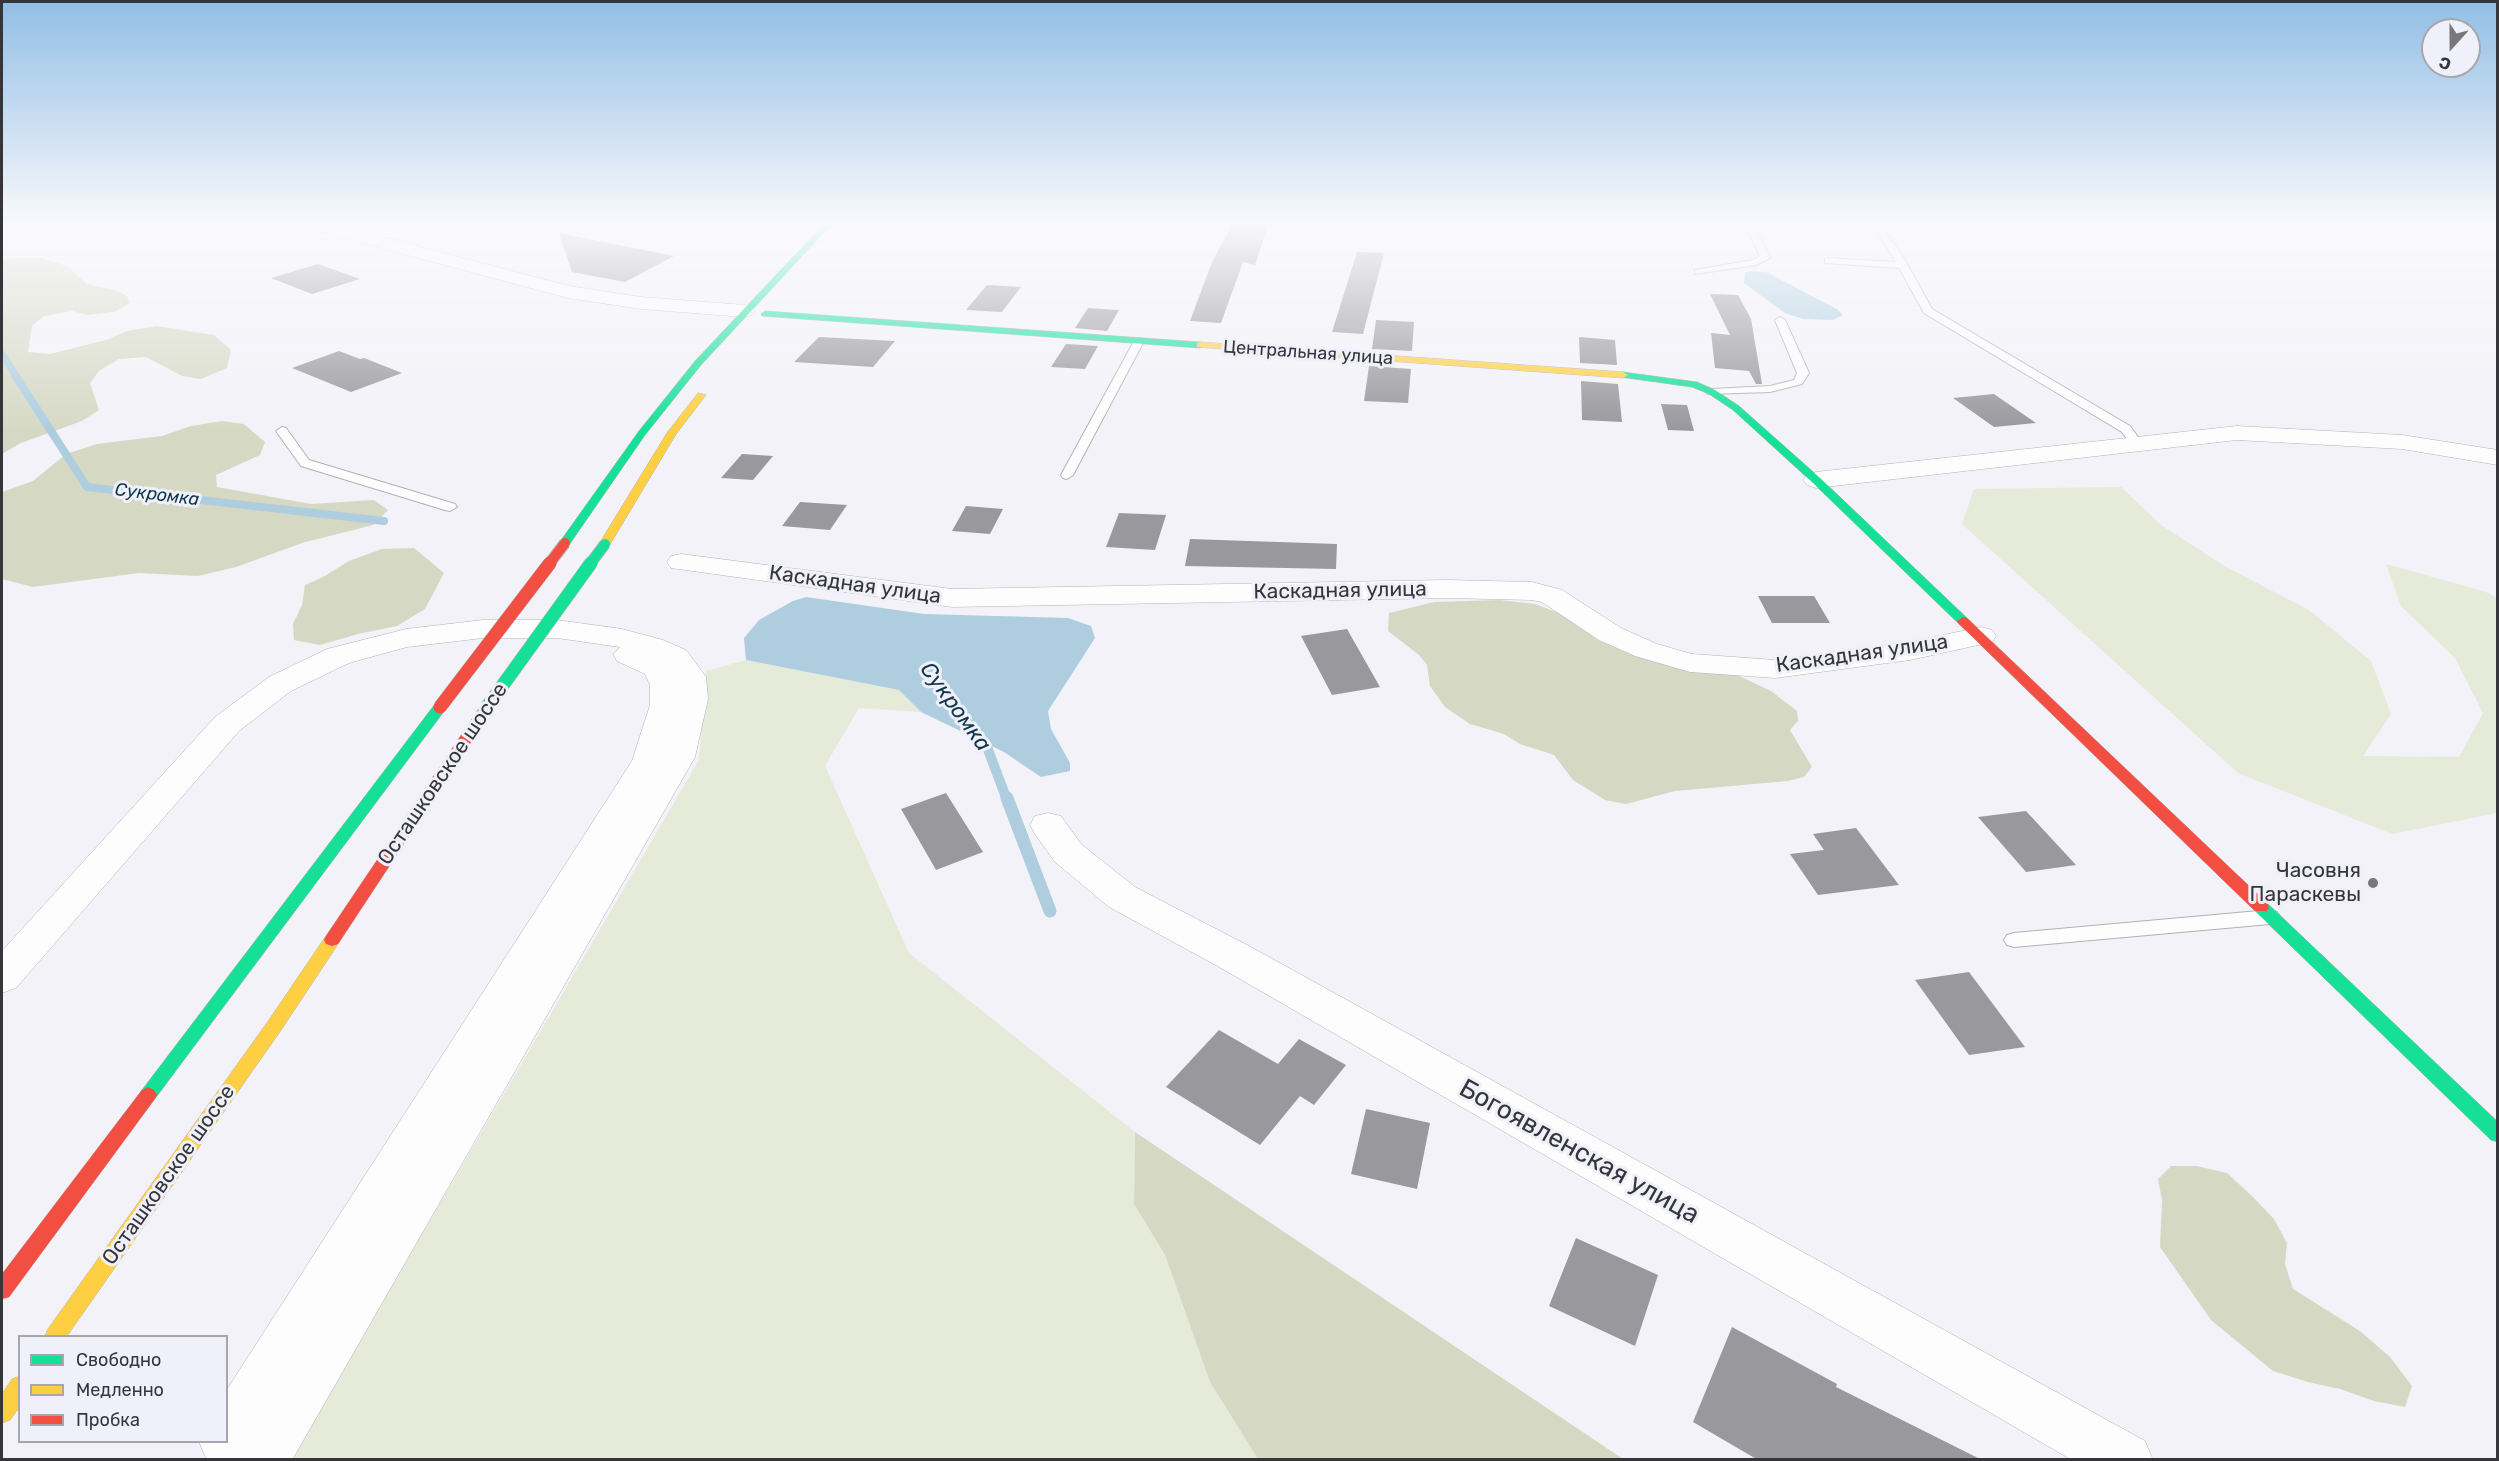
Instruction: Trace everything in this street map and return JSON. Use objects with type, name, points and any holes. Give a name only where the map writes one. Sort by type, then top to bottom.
[{"type":"main road","name":"Осташковское шоссе","points":[[756,316],[774,293]]},
{"type":"main road","name":"Осташковское шоссе","points":[[2,1290],[565,543],[642,433],[698,363],[781,297]]},
{"type":"main road","name":"Центральная улица","points":[[756,316],[1624,375],[1694,384],[1712,392],[1736,408],[1816,480],[2498,1134]]},
{"type":"main road","name":"Осташковское шоссе","points":[[56,1335],[275,1026],[488,707],[605,544],[672,433],[711,381]]},
{"type":"main road","points":[[2,1412],[18,1389]]},
{"type":"street","points":[[576,293],[756,316]]},
{"type":"street","points":[[1816,480],[2237,433],[2402,442],[2498,458]]},
{"type":"street","name":"Каскадная улица","points":[[681,562],[952,598],[1447,589],[1532,591],[1552,596],[1610,634],[1646,650],[1690,663],[1775,669],[1910,651],[1981,636]]},
{"type":"street","points":[[2,977],[227,723],[280,684],[338,656],[406,638],[483,629],[556,629],[622,638],[652,646],[675,657],[690,677],[692,699],[678,757],[261,1460]]},
{"type":"street","points":[[2,1002],[248,722],[291,691],[321,675],[342,665],[401,649],[475,641],[546,641],[610,649],[637,657],[658,668],[666,686],[666,705],[649,761],[228,1438]]},
{"type":"street","name":"Богоявленская улица","points":[[1048,825],[1068,853],[1122,897],[1234,957],[2126,1460]]},
{"type":"street","points":[[215,1460],[225,1443]]},
{"type":"lane","points":[[1918,293],[1928,311],[2126,429],[2137,444]]},
{"type":"lane","points":[[1712,392],[1770,389],[1798,382],[1803,373],[1780,320]]},
{"type":"lane","points":[[1067,475],[1139,341]]},
{"type":"lane","points":[[282,431],[305,463],[450,507]]},
{"type":"lane","points":[[2014,940],[2273,917]]},
{"type":"green space","points":[[2,293],[122,293],[127,296],[130,303],[114,312],[87,315],[72,311],[44,316],[32,326],[28,352],[50,354],[106,340],[127,331],[157,326],[214,335],[231,350],[227,368],[201,379],[182,376],[146,357],[119,359],[99,371],[90,383],[99,410],[82,421],[21,443],[2,454]]},
{"type":"green space","points":[[222,421],[244,424],[265,442],[260,455],[216,475],[217,487],[311,504],[374,500],[388,510],[373,525],[305,542],[236,567],[198,576],[139,573],[33,587],[2,579],[2,492],[33,481],[66,454],[97,444],[162,436],[191,426]]},
{"type":"green space","points":[[2121,487],[2161,525],[2226,567],[2309,610],[2371,661],[2391,714],[2363,756],[2459,757],[2483,713],[2455,658],[2401,606],[2386,564],[2486,592],[2497,598],[2497,813],[2392,834],[2238,773],[1962,524],[1974,489]]},
{"type":"green space","points":[[414,548],[444,573],[425,609],[397,626],[320,645],[294,640],[293,624],[302,605],[305,585],[349,561],[382,549]]},
{"type":"green space","points":[[1500,600],[1535,604],[1564,615],[1599,641],[1632,651],[1737,675],[1771,691],[1797,711],[1798,721],[1790,730],[1812,767],[1804,777],[1788,781],[1675,791],[1626,804],[1605,800],[1573,780],[1554,755],[1520,744],[1504,734],[1470,724],[1445,707],[1430,686],[1427,665],[1419,655],[1388,631],[1389,613],[1434,602]]},
{"type":"green space","points":[[746,660],[899,690],[921,712],[859,708],[825,766],[909,953],[1135,1132],[1134,1204],[1165,1255],[1210,1382],[1258,1459],[290,1460],[699,760],[706,671]]},
{"type":"green space","points":[[1135,1132],[1623,1459],[1258,1459],[1210,1382],[1165,1255],[1134,1204]]},
{"type":"green space","points":[[2171,1166],[2197,1166],[2227,1173],[2252,1196],[2274,1219],[2287,1243],[2285,1264],[2293,1289],[2360,1331],[2390,1357],[2412,1386],[2405,1407],[2374,1401],[2340,1389],[2273,1371],[2211,1320],[2160,1247],[2162,1200],[2158,1179]]},
{"type":"water","points":[[1758,293],[1807,293],[1837,309],[1843,315],[1833,320],[1803,319],[1785,313]]},
{"type":"water","points":[[806,597],[924,614],[1068,618],[1091,626],[1095,638],[1048,711],[1051,729],[1070,763],[1070,771],[1041,777],[1004,752],[921,712],[899,690],[746,660],[744,638],[759,620],[793,601]]},
{"type":"building","points":[[980,293],[1016,293],[1002,312],[966,310]]},
{"type":"building","points":[[1200,293],[1232,293],[1221,323],[1190,321]]},
{"type":"building","points":[[1344,293],[1374,293],[1363,334],[1332,332]]},
{"type":"building","points":[[1710,294],[1738,295],[1751,319],[1762,384],[1756,384],[1749,371],[1715,368],[1711,333],[1730,335]]},
{"type":"building","points":[[1088,308],[1119,310],[1107,331],[1075,328]]},
{"type":"building","points":[[1376,320],[1414,322],[1412,351],[1372,349]]},
{"type":"building","points":[[819,337],[895,341],[873,367],[794,362]]},
{"type":"building","points":[[1579,337],[1615,340],[1617,365],[1580,363]]},
{"type":"building","points":[[1066,344],[1098,346],[1085,369],[1051,367]]},
{"type":"building","points":[[339,351],[402,373],[351,392],[292,368]]},
{"type":"building","points":[[1369,366],[1411,369],[1408,403],[1364,401]]},
{"type":"building","points":[[1581,381],[1618,384],[1622,422],[1582,420]]},
{"type":"building","points":[[1994,394],[2036,423],[1994,427],[1953,398]]},
{"type":"building","points":[[1661,404],[1687,405],[1694,431],[1668,430]]},
{"type":"building","points":[[742,454],[773,456],[753,480],[721,478]]},
{"type":"building","points":[[800,502],[847,505],[830,530],[782,526]]},
{"type":"building","points":[[966,506],[1003,509],[990,534],[952,531]]},
{"type":"building","points":[[1119,513],[1166,515],[1155,550],[1106,547]]},
{"type":"building","points":[[1190,539],[1337,544],[1336,569],[1185,566]]},
{"type":"building","points":[[1758,596],[1814,596],[1830,623],[1772,623]]},
{"type":"building","points":[[1347,629],[1380,687],[1332,695],[1301,636]]},
{"type":"building","points":[[946,793],[983,852],[936,870],[901,809]]},
{"type":"building","points":[[2026,811],[2076,865],[2026,872],[1978,817]]},
{"type":"building","points":[[1856,828],[1899,885],[1818,895],[1790,854],[1824,850],[1813,834]]},
{"type":"building","points":[[1969,972],[2025,1047],[1969,1055],[1915,980]]},
{"type":"building","points":[[1219,1030],[1278,1064],[1299,1039],[1346,1065],[1314,1105],[1300,1096],[1260,1145],[1166,1087]]},
{"type":"building","points":[[1366,1109],[1430,1123],[1417,1189],[1351,1174]]},
{"type":"building","points":[[1576,1238],[1658,1275],[1635,1346],[1549,1306]]},
{"type":"building","points":[[1732,1327],[1837,1384],[1836,1387],[1982,1460],[1758,1460],[1693,1422]]},
{"type":"waterway","name":"Сукромка","points":[[2,354],[16,376]]},
{"type":"waterway","name":"Сукромка","points":[[15,375],[87,487],[384,521]]},
{"type":"waterway","name":"Сукромка","points":[[974,730],[987,747],[1007,800]]},
{"type":"waterway","name":"Сукромка","points":[[1007,798],[1050,911]]},
{"type":"traffic: fast","points":[[565,543],[642,433],[698,363],[763,293]]},
{"type":"traffic: fast","points":[[765,314],[1200,345]]},
{"type":"traffic: fast","points":[[1623,375],[1694,384],[1712,392],[1736,408],[1816,480],[1963,621]]},
{"type":"traffic: fast","points":[[487,707],[605,544]]},
{"type":"traffic: fast","points":[[148,1095],[440,707]]},
{"type":"traffic: fast","points":[[2261,907],[2498,1134]]},
{"type":"traffic: slow","points":[[1200,345],[1623,375]]},
{"type":"traffic: slow","points":[[605,544],[672,433],[701,395]]},
{"type":"traffic: slow","points":[[56,1335],[275,1025],[332,940]]},
{"type":"traffic: slow","points":[[2,1412],[18,1390]]},
{"type":"traffic: jam","points":[[440,707],[565,543]]},
{"type":"traffic: jam","points":[[1963,621],[2261,907]]},
{"type":"traffic: jam","points":[[332,940],[487,707]]},
{"type":"traffic: jam","points":[[2,1290],[148,1095]]},
{"type":"place","name":"Часовня Параскевы","points":[[2373,883]]}]
